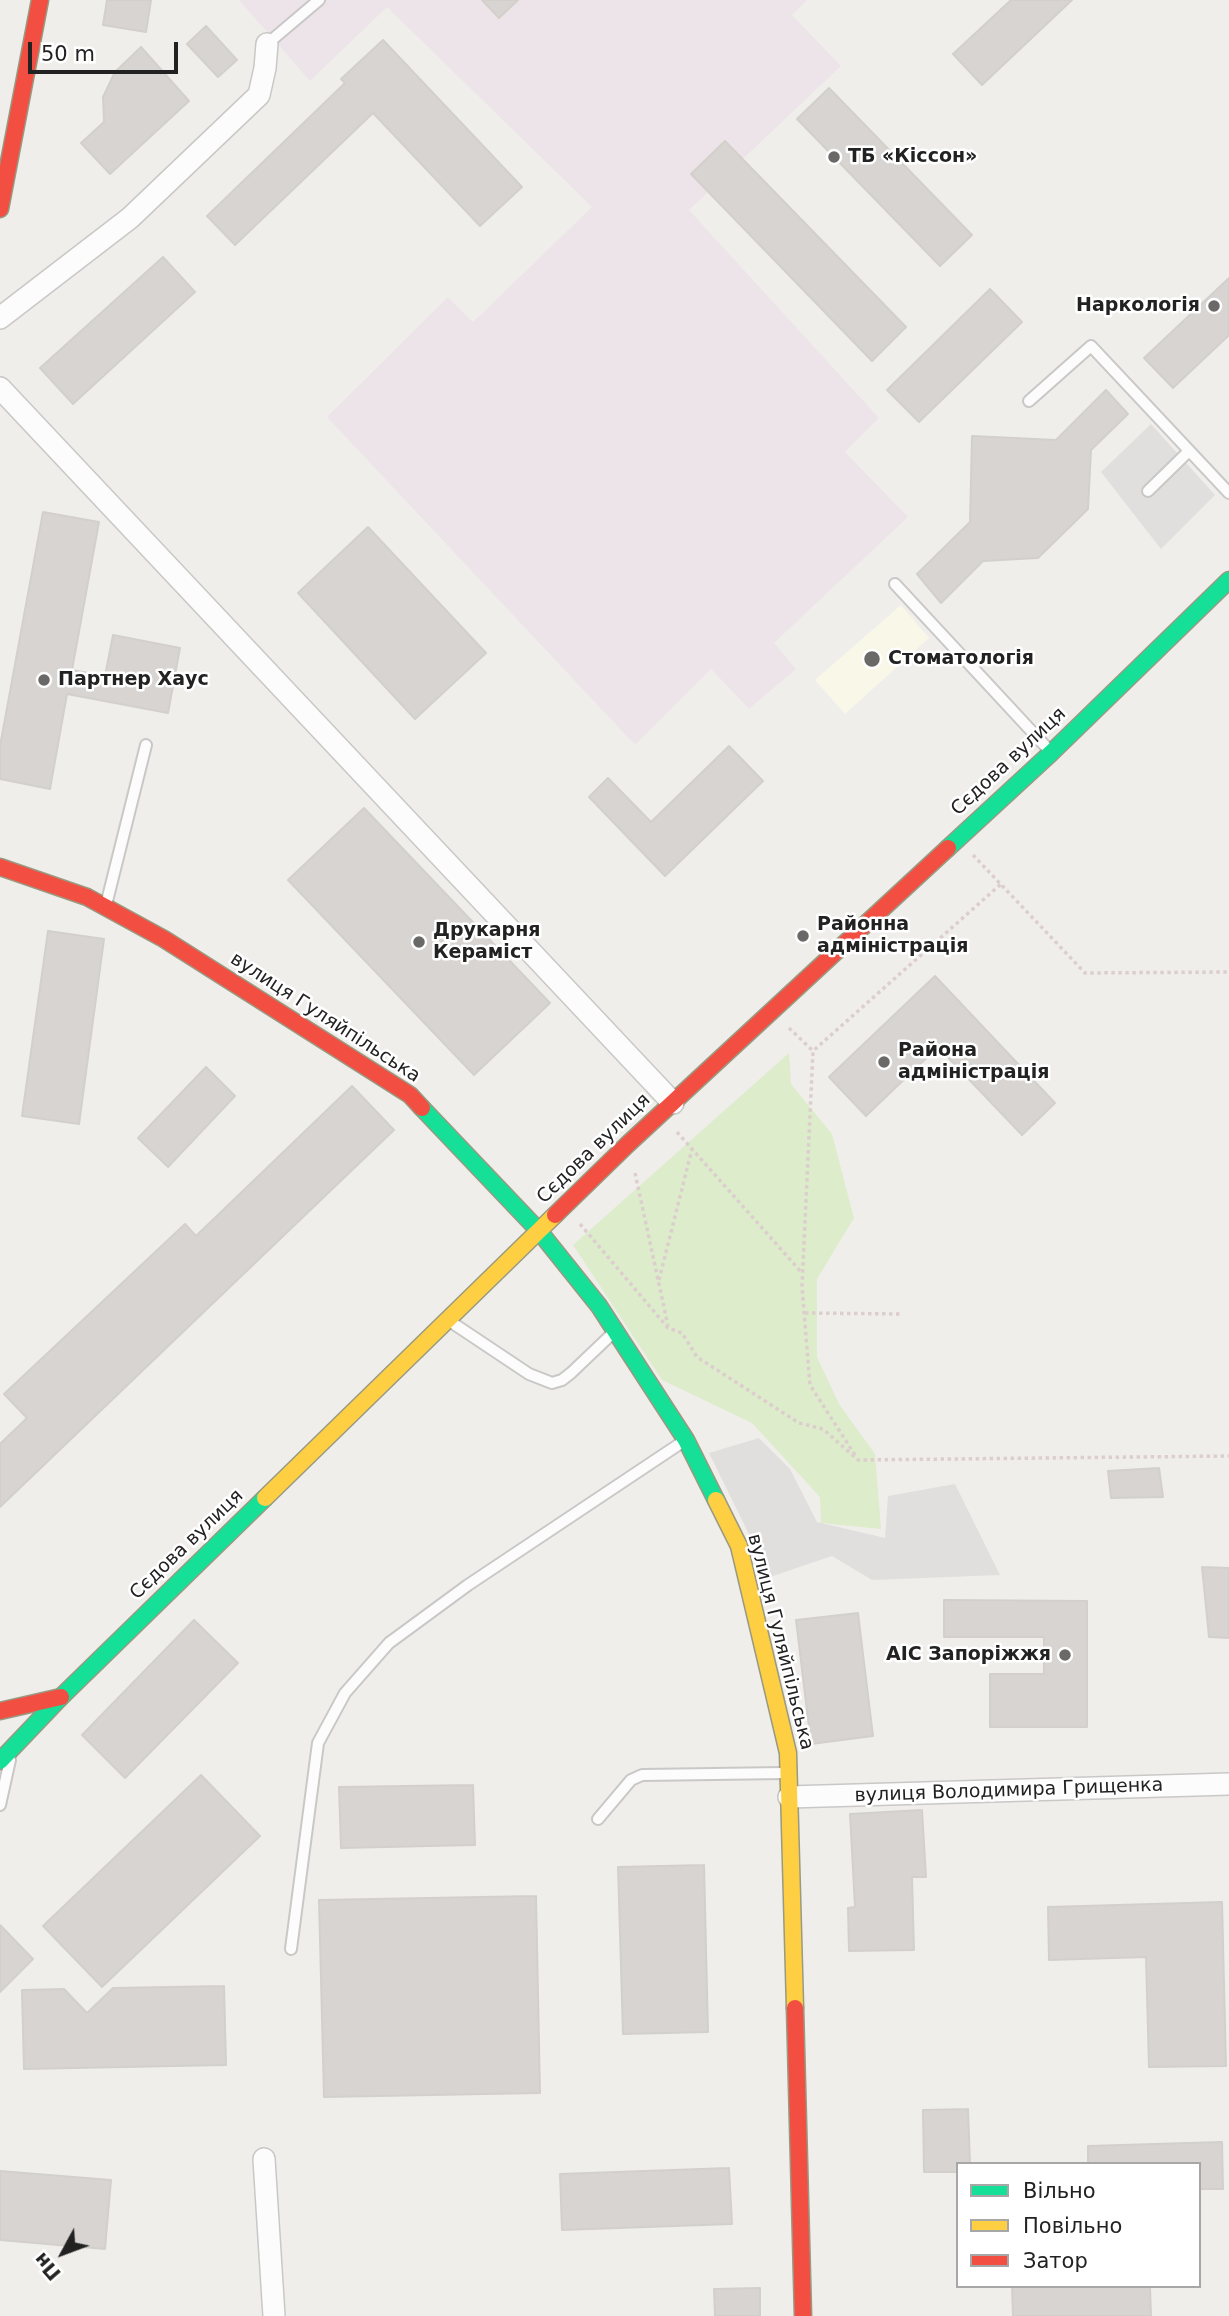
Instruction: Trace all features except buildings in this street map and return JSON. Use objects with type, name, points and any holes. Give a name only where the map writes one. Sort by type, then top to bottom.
[{"type":"street","points":[[0,209],[40,0]]},
{"type":"street","points":[[0,318],[130,218],[258,95],[265,68],[267,44]]},
{"type":"street","points":[[0,388],[667,1108]]},
{"type":"street","name":"Сєдова вулиця","points":[[0,1761],[61,1697],[628,1144],[1051,752],[1229,580]]},
{"type":"street","name":"вулиця Гуляйпільська","points":[[0,867],[87,897],[164,939],[410,1095],[539,1231],[599,1306],[686,1440],[739,1546],[788,1753],[803,2316]]},
{"type":"street","points":[[0,1711],[61,1697]]},
{"type":"street","name":"вулиця Володимира Грищенка","points":[[789,1797],[1229,1784]]},
{"type":"street","points":[[264,2159],[274,2316]]},
{"type":"lane","points":[[267,44],[319,0]]},
{"type":"lane","points":[[1029,401],[1091,346],[1229,493]]},
{"type":"lane","points":[[1148,491],[1189,451]]},
{"type":"lane","points":[[895,584],[1051,752]]},
{"type":"lane","points":[[105,907],[146,745]]},
{"type":"lane","points":[[448,1320],[529,1374],[552,1383],[571,1373],[614,1332]]},
{"type":"lane","points":[[291,1949],[318,1742],[345,1693],[389,1643],[468,1585],[686,1440]]},
{"type":"lane","points":[[0,1805],[12,1749]]},
{"type":"lane","points":[[598,1819],[631,1780],[642,1775],[788,1773]]},
{"type":"path","points":[[958,839],[1086,972],[1229,972]]},
{"type":"path","points":[[858,1460],[810,1385],[803,1275],[813,1051],[1001,884]]},
{"type":"path","points":[[772,1011],[813,1051]]},
{"type":"path","points":[[667,1108],[692,1149],[803,1275]]},
{"type":"path","points":[[628,1144],[668,1328]]},
{"type":"path","points":[[658,1282],[692,1149]]},
{"type":"path","points":[[564,1207],[668,1328],[682,1333],[697,1357],[799,1423],[823,1429],[858,1460],[1229,1456]]},
{"type":"path","points":[[805,1313],[901,1314]]},
{"type":"shaded area","points":[[239,0],[807,0],[792,15],[841,66],[689,210],[879,418],[845,452],[908,517],[774,643],[796,669],[749,709],[711,669],[635,745],[327,417],[448,297],[473,322],[592,207],[387,7],[310,81]]},
{"type":"shaded area","points":[[1151,424],[1215,495],[1161,549],[1101,472]]},
{"type":"shaded area","name":"Стоматологія","points":[[901,605],[929,638],[845,714],[815,680]]},
{"type":"shaded area","points":[[759,1438],[790,1469],[817,1522],[885,1538],[888,1496],[955,1484],[1000,1575],[872,1580],[832,1556],[770,1577],[709,1453]]},
{"type":"green space","points":[[789,1053],[791,1084],[832,1134],[854,1218],[817,1279],[817,1357],[839,1404],[875,1454],[881,1529],[821,1523],[820,1497],[752,1423],[662,1380],[573,1245]]},
{"type":"traffic: fast","points":[[948,848],[1051,753],[1229,580]]},
{"type":"traffic: fast","points":[[422,1108],[539,1231],[599,1306],[686,1440],[716,1500]]},
{"type":"traffic: fast","points":[[0,1761],[61,1697],[265,1498]]},
{"type":"traffic: slow","points":[[265,1498],[555,1215]]},
{"type":"traffic: slow","points":[[716,1500],[739,1546],[788,1753],[795,2008]]},
{"type":"traffic: jam","points":[[0,209],[40,0]]},
{"type":"traffic: jam","points":[[555,1215],[948,848]]},
{"type":"traffic: jam","points":[[0,867],[87,897],[164,939],[410,1095],[422,1108]]},
{"type":"traffic: jam","points":[[0,1711],[61,1697]]},
{"type":"traffic: jam","points":[[795,2008],[803,2316]]},
{"type":"place","name":"ТБ «Кіссон»","points":[[834,157]]},
{"type":"place","name":"Наркологія","points":[[1214,306]]},
{"type":"place","name":"Стоматологія","points":[[872,659]]},
{"type":"place","name":"Партнер Хаус","points":[[44,680]]},
{"type":"place","name":"Районна адміністрація","points":[[803,936]]},
{"type":"place","name":"Друкарня Кераміст","points":[[419,942]]},
{"type":"place","name":"Района адміністрація","points":[[884,1062]]},
{"type":"place","name":"АІС Запоріжжя","points":[[1065,1655]]}]
